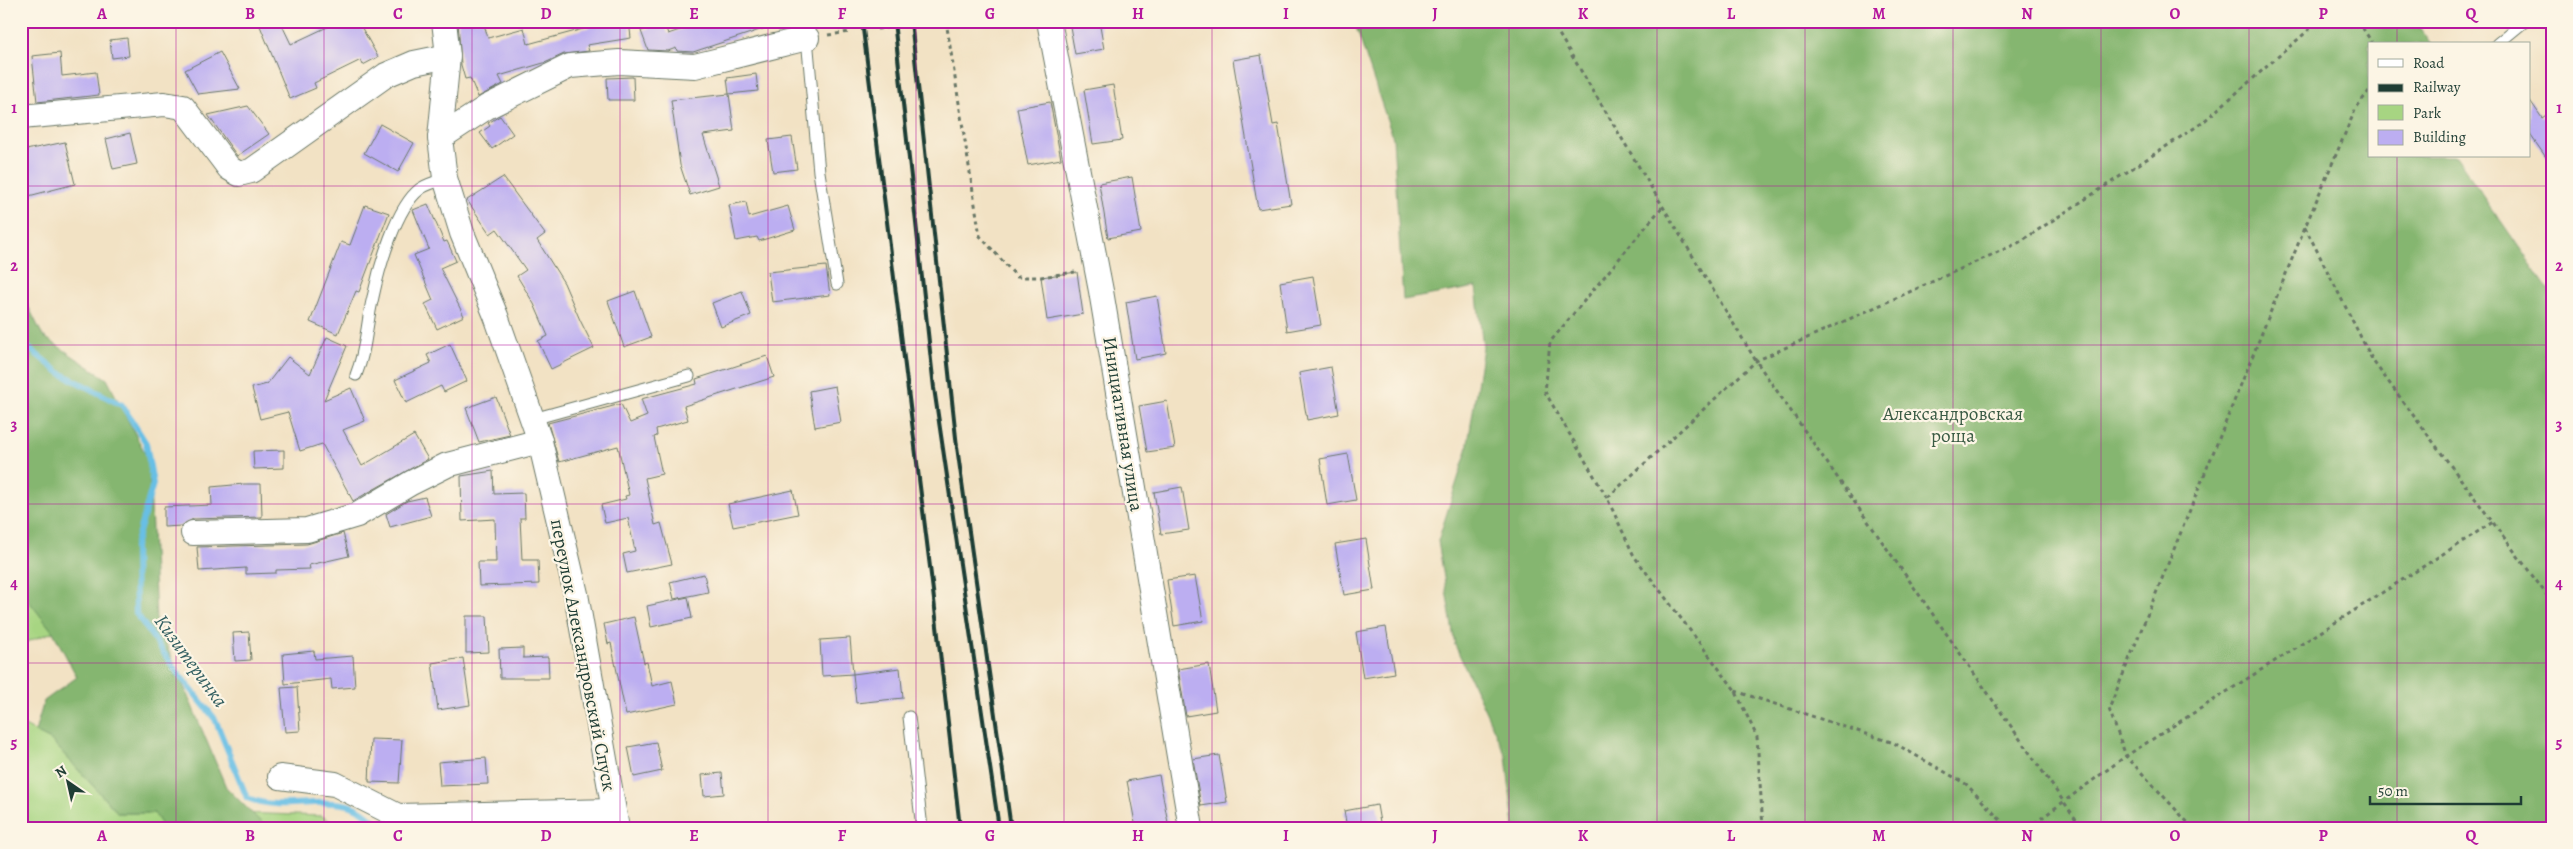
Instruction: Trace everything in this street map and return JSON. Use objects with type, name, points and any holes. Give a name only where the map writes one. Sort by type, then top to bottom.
[{"type":"street","name":"переулок Александровский Спуск","points":[[280,777],[335,784],[398,816],[615,820],[576,594],[536,430],[496,316],[462,233],[445,178],[440,138],[448,56],[444,21]]},
{"type":"street","name":"Инициативная улица","points":[[1049,21],[1098,274],[1191,828]]},
{"type":"street","points":[[440,138],[487,107],[570,66],[619,62],[695,66],[809,30]]},
{"type":"street","points":[[21,117],[174,105],[183,108],[229,168],[239,174],[251,171],[386,74],[414,63],[448,56]]},
{"type":"street","points":[[193,533],[307,530],[357,515],[411,483],[446,466],[536,430]]},
{"type":"lane","points":[[2499,42],[2517,24]]},
{"type":"lane","points":[[809,30],[819,172],[837,284]]},
{"type":"lane","points":[[356,375],[365,355],[372,297],[396,221],[407,201],[421,188],[445,178]]},
{"type":"lane","points":[[536,430],[689,376]]},
{"type":"lane","points":[[909,717],[922,828]]},
{"type":"path","points":[[877,29],[936,21]]},
{"type":"path","points":[[946,21],[980,236],[1017,277],[1041,277],[1077,272],[1098,274]]},
{"type":"path","points":[[1551,21],[1756,362],[2082,828]]},
{"type":"path","points":[[1607,498],[1756,362],[2018,243],[2202,123],[2319,21]]},
{"type":"path","points":[[2358,21],[2372,42]]},
{"type":"path","points":[[2193,828],[2126,756],[2109,709],[2305,227],[2356,108],[2368,93]]},
{"type":"path","points":[[1663,206],[1550,342],[1545,392],[1607,498],[1634,556],[1735,690],[1758,737],[1763,828]]},
{"type":"path","points":[[2305,227],[2373,361],[2552,602]]},
{"type":"path","points":[[2028,828],[2126,756],[2493,522]]},
{"type":"path","points":[[1735,690],[1894,743],[1966,784],[2008,828]]},
{"type":"green space","name":"Александровская роща","points":[[1354,21],[2415,21],[2430,42],[2368,42],[2368,158],[2457,158],[2552,295],[2552,828],[1514,828],[1506,756],[1455,645],[1438,541],[1467,450],[1483,347],[1476,287],[1403,300],[1393,138]]},
{"type":"green space","points":[[21,292],[43,336],[107,379],[149,461],[156,620],[226,787],[267,828],[164,828],[154,813],[118,813],[51,740],[35,732],[44,701],[77,677],[53,632],[21,591]]},
{"type":"green space","points":[[21,557],[53,632],[21,644]]},
{"type":"green space","points":[[21,724],[51,740],[118,813],[241,813],[322,816],[341,828],[21,828]]},
{"type":"building","points":[[258,21],[280,21],[291,44],[340,21],[358,21],[378,57],[363,65],[361,60],[314,83],[316,88],[290,99]]},
{"type":"building","points":[[458,21],[483,21],[488,38],[524,28],[528,44],[594,26],[594,21],[629,21],[631,38],[587,45],[589,51],[564,54],[547,62],[499,76],[503,84],[478,97],[470,78],[465,79],[461,65]]},
{"type":"building","points":[[706,21],[778,21],[778,24],[693,52],[677,51],[676,48],[668,51],[648,50],[641,31],[664,23],[668,34]]},
{"type":"building","points":[[1069,21],[1099,21],[1104,49],[1075,54]]},
{"type":"building","points":[[127,38],[129,56],[112,58],[110,40]]},
{"type":"building","points":[[220,52],[240,89],[198,94],[185,70]]},
{"type":"building","points":[[60,53],[62,76],[96,72],[99,95],[37,102],[32,56]]},
{"type":"building","points":[[1261,55],[1273,125],[1278,124],[1291,204],[1258,209],[1233,60]]},
{"type":"building","points":[[756,74],[758,91],[729,94],[727,78]]},
{"type":"building","points":[[633,77],[634,100],[608,100],[607,78]]},
{"type":"building","points":[[1113,85],[1122,140],[1093,144],[1084,90]]},
{"type":"building","points":[[729,94],[734,131],[703,135],[719,186],[690,195],[680,165],[671,100]]},
{"type":"building","points":[[2530,100],[2542,118],[2552,111],[2552,166],[2530,134]]},
{"type":"building","points":[[1050,102],[1061,159],[1028,165],[1017,108]]},
{"type":"building","points":[[248,106],[269,134],[237,156],[208,115]]},
{"type":"building","points":[[500,116],[513,134],[492,149],[480,133],[490,126],[488,123]]},
{"type":"building","points":[[380,124],[414,143],[398,172],[364,153]]},
{"type":"building","points":[[130,133],[137,164],[113,169],[106,139]]},
{"type":"building","points":[[792,137],[797,169],[773,172],[768,140]]},
{"type":"building","points":[[65,142],[75,184],[21,198],[21,151]]},
{"type":"building","points":[[503,177],[545,234],[537,240],[564,283],[594,348],[551,369],[538,341],[548,336],[534,304],[517,276],[526,270],[497,229],[490,234],[467,200]]},
{"type":"building","points":[[1132,177],[1141,232],[1108,238],[1099,183]]},
{"type":"building","points":[[746,202],[749,217],[788,206],[795,230],[759,241],[757,237],[736,241],[729,205]]},
{"type":"building","points":[[428,204],[444,242],[447,241],[456,261],[440,268],[464,316],[437,329],[425,304],[433,300],[414,255],[429,249],[413,210]]},
{"type":"building","points":[[365,205],[389,213],[359,292],[356,291],[338,334],[310,322],[341,242],[350,245]]},
{"type":"building","points":[[826,266],[830,295],[772,302],[768,272]]},
{"type":"building","points":[[1077,272],[1083,314],[1047,320],[1041,277]]},
{"type":"building","points":[[1313,276],[1321,325],[1287,331],[1280,282]]},
{"type":"building","points":[[635,291],[651,337],[624,347],[608,301]]},
{"type":"building","points":[[742,291],[751,315],[721,327],[712,303]]},
{"type":"building","points":[[1157,296],[1166,353],[1135,359],[1126,302]]},
{"type":"building","points":[[327,337],[347,346],[324,400],[351,388],[365,421],[343,430],[362,466],[414,435],[428,459],[353,501],[322,444],[300,451],[288,412],[260,419],[252,388],[267,384],[288,357],[310,374]]},
{"type":"building","points":[[450,344],[467,381],[444,392],[441,386],[406,403],[395,380],[431,363],[427,355]]},
{"type":"building","points":[[767,356],[774,377],[684,406],[688,420],[656,429],[657,436],[654,437],[662,474],[645,478],[655,525],[661,523],[672,564],[627,573],[623,554],[635,551],[628,518],[605,523],[601,505],[626,499],[625,496],[629,495],[618,446],[559,462],[548,423],[621,404],[630,423],[647,416],[641,399],[697,384],[696,379]]},
{"type":"building","points":[[1331,367],[1339,414],[1307,420],[1299,373]]},
{"type":"building","points":[[835,386],[841,422],[815,427],[809,391]]},
{"type":"building","points":[[496,397],[510,435],[479,442],[466,408]]},
{"type":"building","points":[[1167,401],[1175,448],[1147,452],[1139,406]]},
{"type":"building","points":[[284,450],[284,468],[254,469],[253,451]]},
{"type":"building","points":[[1348,454],[1356,500],[1327,505],[1320,459]]},
{"type":"building","points":[[493,471],[494,494],[524,493],[525,518],[520,518],[522,560],[538,560],[539,584],[479,586],[478,562],[496,562],[495,519],[462,521],[461,476]]},
{"type":"building","points":[[261,484],[262,517],[193,519],[181,526],[164,527],[164,507],[212,505],[211,487]]},
{"type":"building","points":[[1182,487],[1189,530],[1161,534],[1154,492]]},
{"type":"building","points":[[793,490],[798,514],[733,527],[728,504]]},
{"type":"building","points":[[425,497],[431,516],[390,527],[386,514],[407,501]]},
{"type":"building","points":[[343,533],[349,556],[309,565],[310,569],[276,570],[276,573],[246,574],[246,568],[199,571],[197,547],[307,544]]},
{"type":"building","points":[[1366,539],[1374,590],[1344,595],[1335,544]]},
{"type":"building","points":[[704,574],[708,592],[674,599],[670,582]]},
{"type":"building","points":[[1195,576],[1203,621],[1174,626],[1167,580]]},
{"type":"building","points":[[688,597],[692,618],[651,627],[647,606]]},
{"type":"building","points":[[466,616],[487,616],[489,652],[466,653]]},
{"type":"building","points":[[634,617],[644,663],[647,662],[652,686],[672,681],[677,704],[626,715],[611,643],[608,644],[604,624]]},
{"type":"building","points":[[1386,627],[1394,673],[1363,678],[1356,632]]},
{"type":"building","points":[[249,632],[251,660],[235,661],[233,633]]},
{"type":"building","points":[[850,638],[853,674],[822,676],[820,640]]},
{"type":"building","points":[[523,648],[523,658],[548,657],[549,678],[500,678],[499,649]]},
{"type":"building","points":[[314,651],[315,659],[353,656],[355,687],[332,689],[331,679],[285,684],[283,654]]},
{"type":"building","points":[[463,658],[470,705],[438,710],[432,663]]},
{"type":"building","points":[[1209,664],[1216,711],[1186,716],[1178,669]]},
{"type":"building","points":[[900,668],[903,698],[856,703],[853,674]]},
{"type":"building","points":[[297,687],[300,731],[285,732],[281,688]]},
{"type":"building","points":[[371,739],[402,740],[399,783],[369,782]]},
{"type":"building","points":[[656,742],[662,771],[634,777],[628,747]]},
{"type":"building","points":[[1219,755],[1227,802],[1201,806],[1193,759]]},
{"type":"building","points":[[486,758],[488,784],[440,786],[438,762]]},
{"type":"building","points":[[722,773],[724,794],[704,796],[702,775]]},
{"type":"building","points":[[1159,775],[1169,828],[1136,828],[1127,781]]},
{"type":"building","points":[[1377,805],[1381,828],[1347,828],[1344,811]]},
{"type":"waterway","name":"Кизитеринка","points":[[21,342],[60,373],[122,405],[146,443],[153,484],[135,546],[136,613],[177,672],[215,719],[247,798],[271,804],[331,803],[349,805],[364,813],[381,828]]},
{"type":"railway","points":[[862,21],[933,591],[960,828]]},
{"type":"railway","points":[[894,21],[934,388],[999,828]]},
{"type":"railway","points":[[911,21],[957,447],[1011,828]]}]
